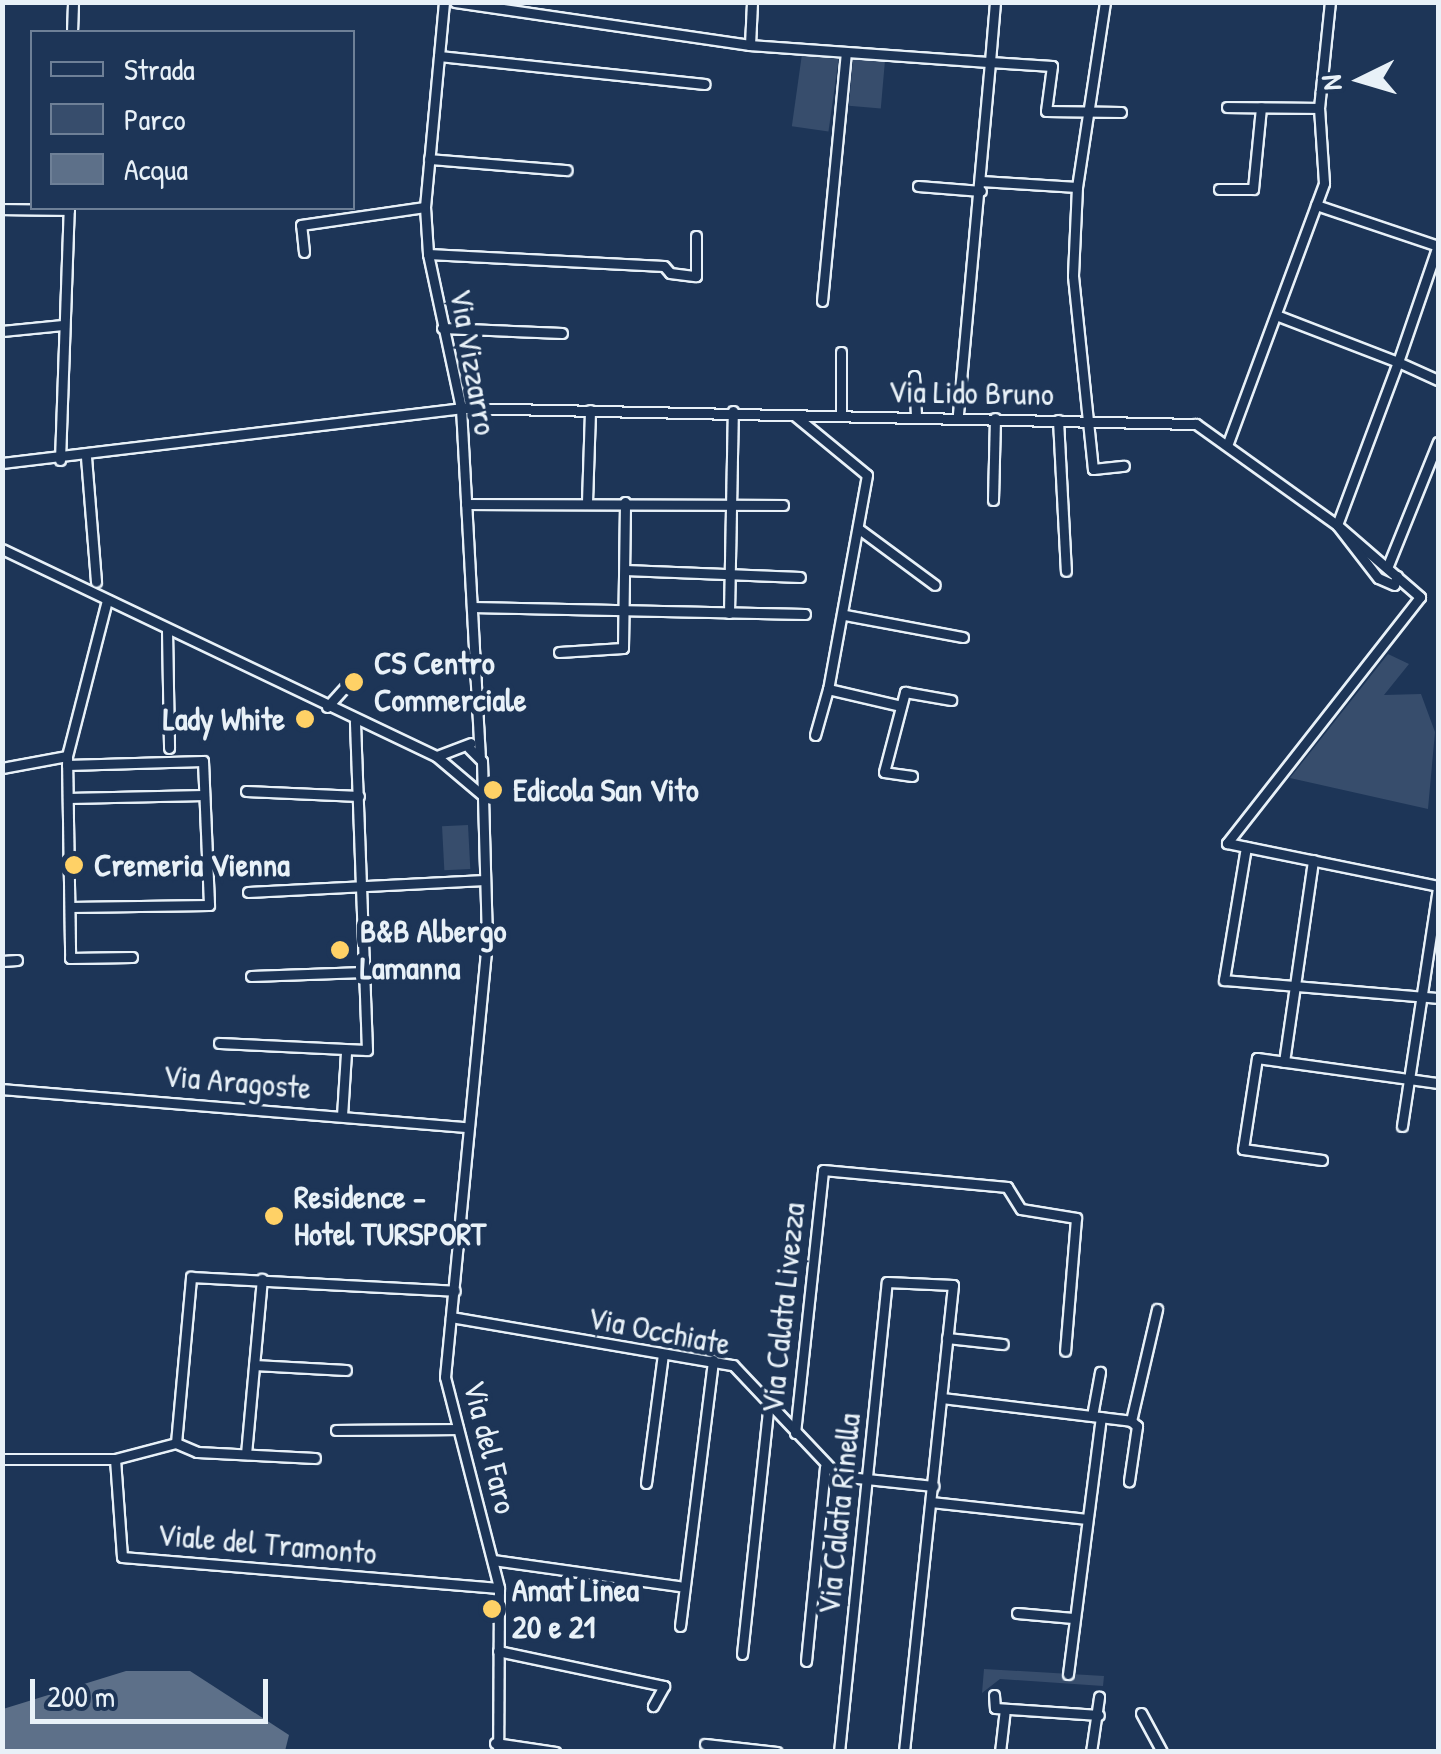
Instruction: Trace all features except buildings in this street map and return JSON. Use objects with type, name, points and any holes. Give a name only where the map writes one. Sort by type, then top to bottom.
[{"type":"street","points":[[72,30],[73,2]]},
{"type":"street","name":"Via Vizzarro","points":[[444,2],[425,207],[428,254],[461,408],[480,770]]},
{"type":"street","points":[[455,2],[750,45],[1052,66],[1046,111],[1121,112]]},
{"type":"street","points":[[750,45],[752,2]]},
{"type":"street","points":[[958,417],[995,2]]},
{"type":"street","points":[[1105,2],[1077,187],[1073,276],[1094,469],[1124,466]]},
{"type":"street","points":[[1228,443],[1324,183],[1319,108],[1330,2]]},
{"type":"street","points":[[822,301],[846,52]]},
{"type":"street","points":[[438,56],[705,84]]},
{"type":"street","points":[[1228,107],[1319,108]]},
{"type":"street","points":[[1220,190],[1252,190],[1261,107]]},
{"type":"street","points":[[429,160],[566,170]]},
{"type":"street","points":[[918,186],[1077,187]]},
{"type":"street","points":[[1316,205],[1438,245],[1337,525],[1378,578],[1394,586],[1397,576]]},
{"type":"street","points":[[304,252],[301,225],[425,207]]},
{"type":"street","points":[[2,209],[30,209]]},
{"type":"street","points":[[60,460],[69,210]]},
{"type":"street","points":[[428,254],[664,266],[670,274],[696,276],[696,236]]},
{"type":"street","points":[[1276,315],[1438,380]]},
{"type":"street","points":[[2,331],[63,325]]},
{"type":"street","points":[[442,328],[562,333]]},
{"type":"street","points":[[841,352],[841,415]]},
{"type":"street","points":[[914,376],[916,416]]},
{"type":"street","name":"Via Lido Bruno","points":[[2,463],[86,457],[461,408],[1181,422],[1212,430],[1337,525],[1420,597],[1227,843],[1246,847]]},
{"type":"street","points":[[587,502],[590,410]]},
{"type":"street","points":[[729,614],[734,412]]},
{"type":"street","points":[[792,414],[867,475],[845,615],[815,735]]},
{"type":"street","points":[[993,500],[995,418]]},
{"type":"street","points":[[1058,420],[1066,570]]},
{"type":"street","points":[[1387,568],[1438,442]]},
{"type":"street","points":[[86,457],[96,582]]},
{"type":"street","points":[[560,652],[623,648],[625,502]]},
{"type":"street","points":[[466,504],[783,505]]},
{"type":"street","points":[[859,529],[934,585]]},
{"type":"street","points":[[2,550],[355,721],[436,756],[468,778],[481,794]]},
{"type":"street","points":[[625,570],[800,577]]},
{"type":"street","points":[[107,600],[67,761],[70,958],[132,957]]},
{"type":"street","points":[[472,607],[804,614]]},
{"type":"street","points":[[845,615],[963,638]]},
{"type":"street","points":[[167,630],[169,748]]},
{"type":"street","points":[[327,707],[344,686]]},
{"type":"street","points":[[828,689],[901,706]]},
{"type":"street","points":[[912,776],[884,772],[905,692],[950,700]]},
{"type":"street","points":[[219,1044],[366,1050],[355,721]]},
{"type":"street","name":"Via Vizzarro","points":[[469,748],[477,732]]},
{"type":"street","points":[[436,756],[469,748],[481,756]]},
{"type":"street","points":[[454,769],[455,754]]},
{"type":"street","points":[[2,768],[67,761],[202,761],[209,905],[70,908]]},
{"type":"street","points":[[468,778],[480,770]]},
{"type":"street","name":"Via del Faro","points":[[480,770],[488,941],[467,1127],[446,1387],[498,1588],[496,1747]]},
{"type":"street","points":[[246,791],[358,796]]},
{"type":"street","points":[[68,798],[204,795]]},
{"type":"street","points":[[1402,1126],[1421,996],[1438,887],[1246,847],[1224,980],[1295,984],[1421,996],[1438,998]]},
{"type":"street","points":[[1284,1062],[1314,860]]},
{"type":"street","points":[[248,892],[485,880]]},
{"type":"street","points":[[2,961],[17,960]]},
{"type":"street","points":[[251,976],[364,972]]},
{"type":"street","points":[[342,1116],[346,1052]]},
{"type":"street","points":[[1322,1160],[1243,1150],[1257,1058],[1438,1083]]},
{"type":"street","name":"Via Aragoste","points":[[2,1088],[467,1127]]},
{"type":"street","name":"Via Calata Livezza","points":[[795,1433],[823,1170],[1007,1187],[1021,1209],[1076,1218],[1065,1351]]},
{"type":"street","points":[[176,1443],[191,1276],[456,1291]]},
{"type":"street","points":[[246,1454],[262,1280]]},
{"type":"street","name":"Via Calata Rinella","points":[[840,1752],[886,1282],[952,1285],[948,1338]]},
{"type":"street","points":[[1131,1420],[1157,1309]]},
{"type":"street","name":"Via Occhiate","points":[[451,1317],[733,1365],[825,1468]]},
{"type":"street","points":[[904,1752],[948,1338],[1003,1344]]},
{"type":"street","points":[[646,1483],[663,1354]]},
{"type":"street","points":[[680,1626],[713,1360]]},
{"type":"street","points":[[254,1365],[346,1370]]},
{"type":"street","points":[[1068,1674],[1100,1372]]},
{"type":"street","points":[[942,1398],[1131,1420],[1137,1426],[1129,1481]]},
{"type":"street","points":[[742,1654],[769,1402]]},
{"type":"street","points":[[336,1430],[458,1428]]},
{"type":"street","points":[[2,1459],[115,1458],[176,1443],[197,1452],[315,1458]]},
{"type":"street","name":"Viale del Tramonto","points":[[115,1458],[122,1557],[498,1588]]},
{"type":"street","points":[[806,1661],[825,1468],[868,1480],[934,1486]]},
{"type":"street","points":[[932,1502],[1087,1519]]},
{"type":"street","points":[[493,1560],[679,1586]]},
{"type":"street","points":[[1016,1613],[1073,1618]]},
{"type":"street","points":[[498,1650],[664,1686],[653,1706]]},
{"type":"street","points":[[994,1695],[995,1708],[1098,1714]]},
{"type":"street","points":[[1091,1752],[1099,1697]]},
{"type":"street","points":[[1000,1752],[1005,1709]]},
{"type":"street","points":[[1142,1713],[1162,1752]]},
{"type":"street","points":[[705,1744],[777,1752]]},
{"type":"street","points":[[496,1747],[555,1752]]},
{"type":"green space","points":[[802,54],[839,59],[828,131],[792,126]]},
{"type":"green space","points":[[853,59],[885,62],[881,109],[849,106]]},
{"type":"green space","points":[[1388,654],[1409,664],[1384,695],[1421,694],[1435,732],[1428,809],[1290,778]]},
{"type":"green space","points":[[468,825],[470,869],[444,870],[442,826]]},
{"type":"green space","points":[[984,1669],[1104,1676],[1103,1686],[1000,1679],[982,1693]]},
{"type":"water","points":[[126,1671],[190,1671],[289,1735],[285,1751],[3,1751],[3,1709]]},
{"type":"place","name":"CS Centro Commerciale","points":[[354,682]]},
{"type":"place","name":"Lady White","points":[[305,719]]},
{"type":"place","name":"Edicola San Vito","points":[[493,790]]},
{"type":"place","name":"Cremeria Vienna","points":[[74,865]]},
{"type":"place","name":"B&B Albergo Lamanna","points":[[340,950]]},
{"type":"place","name":"Residence - Hotel TURSPORT","points":[[274,1216]]},
{"type":"place","name":"Amat Linea 20 e 21","points":[[492,1609]]}]
